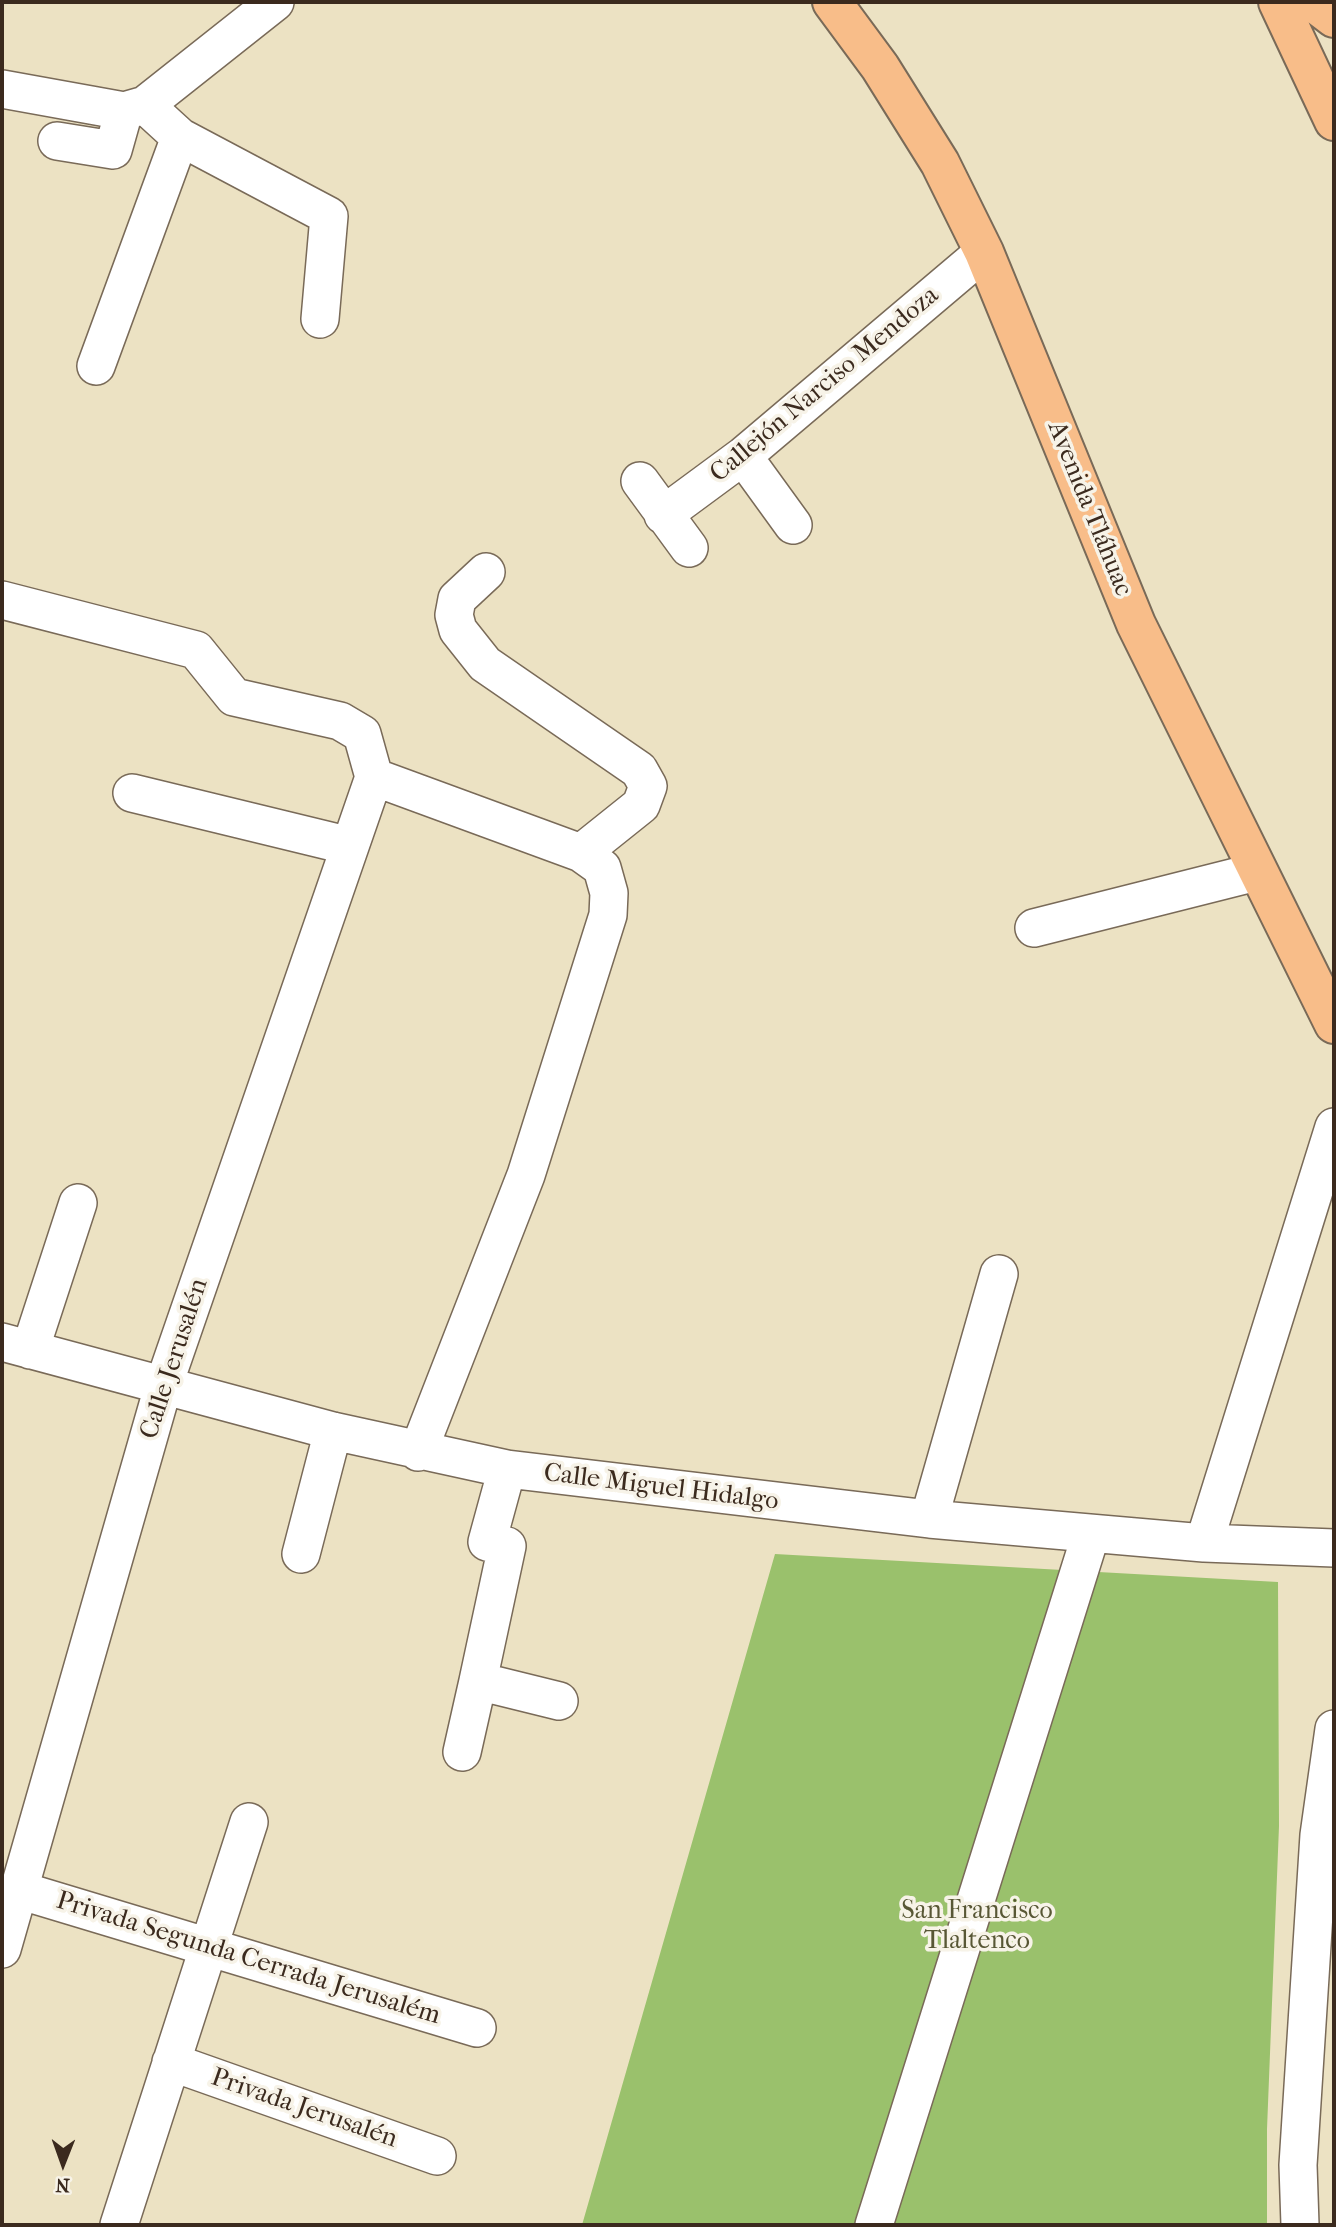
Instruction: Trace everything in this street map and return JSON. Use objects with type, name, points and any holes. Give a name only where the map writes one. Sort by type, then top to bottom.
[{"type":"main road","name":"Avenida Tláhuac","points":[[832,2],[880,67],[940,163],[984,252],[1136,624],[1256,872],[1334,1024]]},
{"type":"main road","points":[[1278,2],[1334,121]]},
{"type":"main road","points":[[1313,2],[1334,18]]},
{"type":"street","points":[[57,141],[113,150],[135,108],[275,2]]},
{"type":"street","points":[[2,89],[135,108],[180,136],[329,216],[320,319]]},
{"type":"street","points":[[96,366],[180,136]]},
{"type":"street","name":"Callejón Narciso Mendoza","points":[[663,515],[743,456],[984,252]]},
{"type":"street","points":[[743,456],[793,525]]},
{"type":"street","points":[[640,481],[688,548]]},
{"type":"street","points":[[486,572],[457,599],[454,615],[458,630],[485,664],[639,770],[648,786],[641,805],[581,853]]},
{"type":"street","points":[[2,600],[196,650],[234,697],[340,721],[362,734],[374,777],[581,853],[602,868],[610,893],[608,915],[526,1175],[418,1452]]},
{"type":"street","name":"Calle Jerusalén","points":[[2,1949],[163,1387],[374,777]]},
{"type":"street","points":[[132,793],[350,846]]},
{"type":"street","points":[[1034,928],[1256,872]]},
{"type":"street","points":[[1204,1543],[1334,1127]]},
{"type":"street","points":[[16,1346],[78,1203]]},
{"type":"street","points":[[929,1519],[999,1274]]},
{"type":"street","name":"Calle Miguel Hidalgo","points":[[16,1346],[333,1431],[418,1452],[507,1469],[929,1519],[1204,1543],[1334,1548]]},
{"type":"street","points":[[301,1554],[333,1431]]},
{"type":"street","points":[[463,1752],[506,1546],[488,1542],[507,1469]]},
{"type":"street","points":[[874,2225],[1091,1534]]},
{"type":"street","points":[[478,1681],[559,1701]]},
{"type":"street","points":[[1300,2225],[1298,2165],[1319,1835],[1334,1729]]},
{"type":"street","points":[[119,2225],[250,1822]]},
{"type":"street","name":"Privada Segunda Cerrada Jerusalém","points":[[19,1890],[477,2028]]},
{"type":"street","name":"Privada Jerusalén","points":[[171,2062],[437,2156]]},
{"type":"green space","name":"San Francisco Tlaltenco","points":[[775,1554],[1278,1582],[1279,1826],[1267,2129],[1267,2225],[582,2225]]}]
